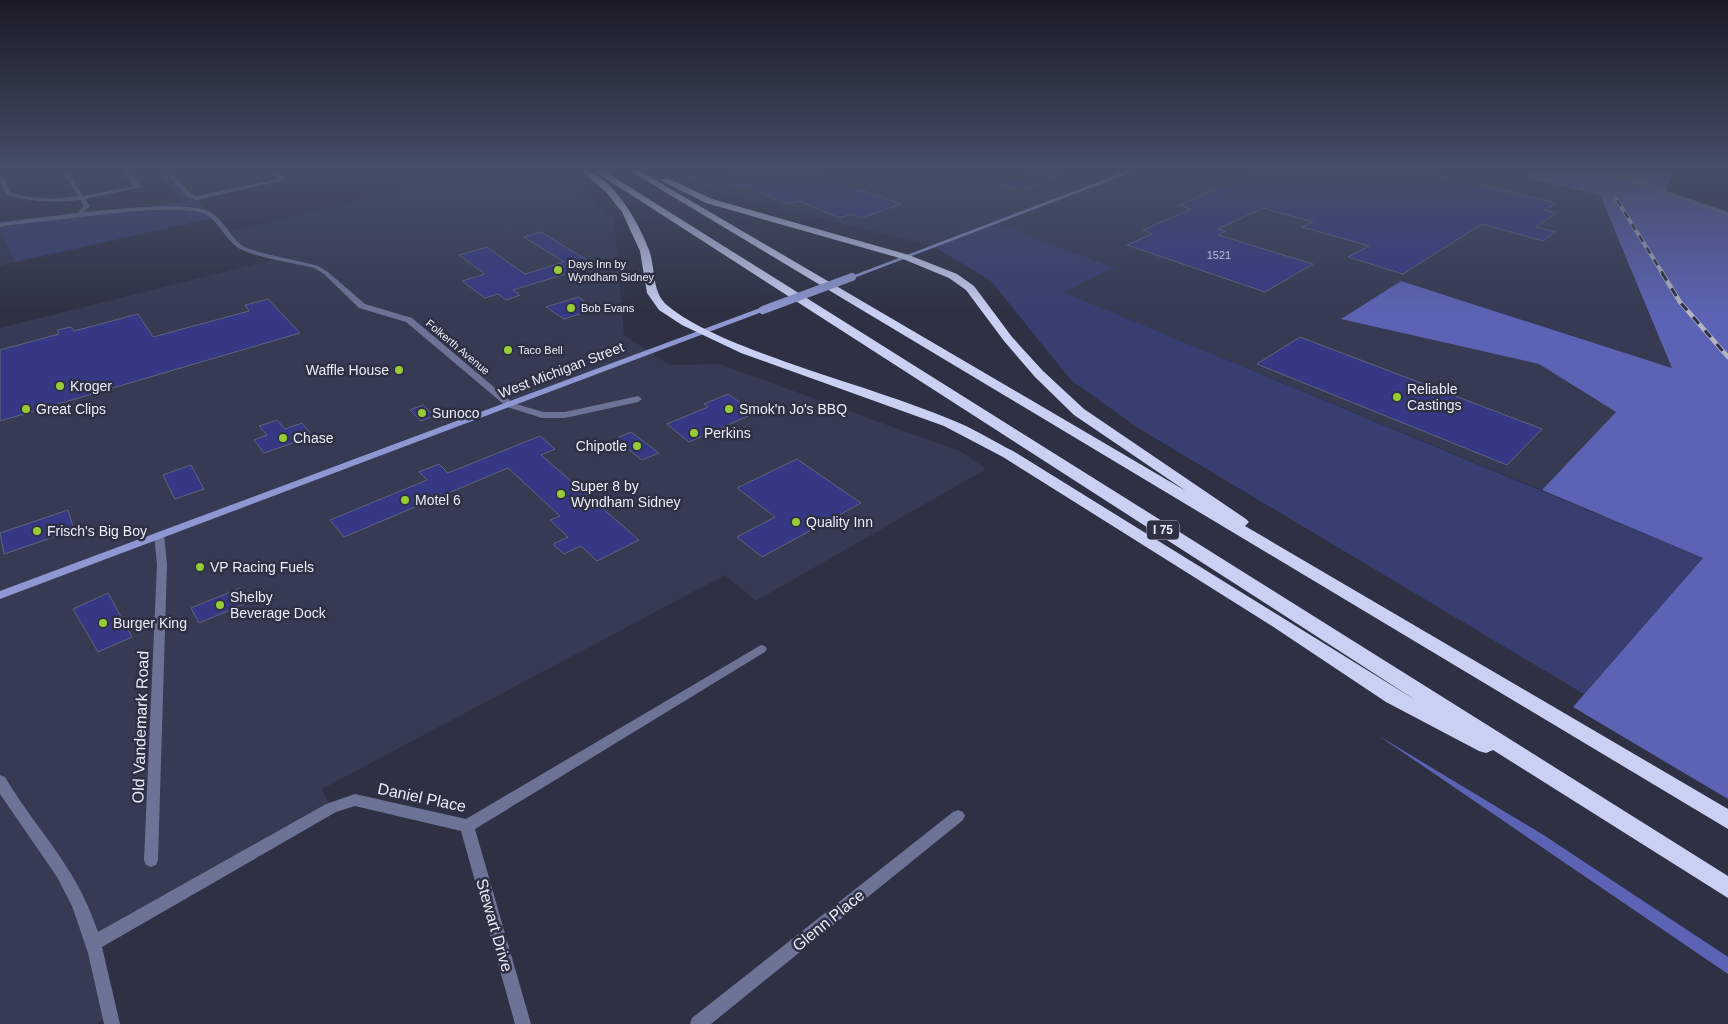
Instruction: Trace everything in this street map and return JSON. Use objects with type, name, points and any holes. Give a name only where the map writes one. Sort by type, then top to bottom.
[{"type":"highway","points":[[630,219],[645,251],[652,293],[663,308],[704,332],[744,351],[949,423],[1008,454],[1278,622],[1393,697],[1568,787]]},
{"type":"highway","name":"I 75","points":[[673,219],[1728,888]]},
{"type":"highway","points":[[714,219],[1728,820]]},
{"type":"highway","points":[[770,219],[906,257],[953,276],[970,288],[1008,339],[1039,374],[1079,412],[1368,608]]},
{"type":"main road","name":"West Michigan Street","points":[[0,595],[1006,219]]},
{"type":"street","points":[[0,225],[54,219]]},
{"type":"street","name":"Folkerth Avenue","points":[[212,219],[236,245],[245,250],[316,267],[326,273],[362,306],[409,320],[510,405]]},
{"type":"street","points":[[510,405],[542,415],[565,415],[638,399]]},
{"type":"street","name":"Old Vandemark Road","points":[[151,860],[162,564],[159,535]]},
{"type":"street","name":"Daniel Place","points":[[94,943],[331,808],[355,800],[467,826],[761,649]]},
{"type":"street","points":[[0,781],[12,803],[70,886],[94,943],[112,1024]]},
{"type":"street","name":"Glenn Place","points":[[698,1024],[958,816]]},
{"type":"street","name":"Stewart Drive","points":[[467,826],[523,1024]]},
{"type":"shaded area","points":[[21,219],[209,219],[15,262],[0,231],[0,221]]},
{"type":"shaded area","points":[[285,219],[614,219],[624,335],[670,365],[719,364],[962,452],[986,469],[756,601],[725,575],[322,789],[331,808],[94,943],[110,1015],[96,1024],[0,1024],[0,328],[276,259],[245,250],[225,233]]},
{"type":"shaded area","points":[[823,219],[1610,219],[1673,368],[1401,281],[1342,319],[1539,364],[1616,412],[1542,490],[1062,292],[1114,268],[933,246]]},
{"type":"shaded area","points":[[1610,219],[1728,219],[1728,799],[1573,707],[1703,558],[1542,490],[1616,412],[1539,364],[1341,319],[1401,281],[1672,368]]},
{"type":"shaded area","points":[[996,223],[1114,268],[1063,292],[1703,558],[1584,694],[1138,428],[1071,380],[991,281],[933,246]]},
{"type":"shaded area","points":[[0,231],[15,262],[0,266]]},
{"type":"shaded area","points":[[1379,736],[1542,834],[1728,957],[1728,974]]},
{"type":"building","points":[[1169,219],[1240,219],[1218,229],[1226,231],[1218,235],[1313,264],[1265,292],[1127,245],[1152,234],[1143,230]]},
{"type":"building","points":[[1302,219],[1548,219],[1536,227],[1555,232],[1543,241],[1482,224],[1403,274],[1348,257],[1369,246],[1302,227],[1313,222]]},
{"type":"building","name":"Days Inn by Wyndham Sidney","points":[[541,232],[595,265],[513,290],[520,295],[506,300],[498,294],[485,298],[462,281],[485,274],[459,255],[487,247],[525,274],[564,262],[524,237]]},
{"type":"building","name":"Bob Evans","points":[[578,297],[596,309],[564,319],[546,307]]},
{"type":"building","name":"Kroger","points":[[268,299],[300,333],[0,421],[0,350],[59,334],[57,330],[71,327],[74,331],[138,314],[153,337],[249,311],[245,305]]},
{"type":"building","name":"Reliable Castings","points":[[1300,337],[1542,429],[1507,465],[1257,364]]},
{"type":"building","points":[[728,394],[755,413],[689,442],[667,424],[708,407],[704,404]]},
{"type":"building","name":"Sunoco","points":[[423,405],[434,416],[421,421],[410,410]]},
{"type":"building","name":"Chase","points":[[277,420],[285,429],[302,423],[313,436],[264,453],[254,440],[267,435],[259,426]]},
{"type":"building","name":"Chipotle","points":[[631,432],[659,453],[642,460],[615,439]]},
{"type":"building","points":[[540,436],[555,449],[541,455],[639,540],[597,561],[581,546],[564,554],[553,544],[568,537],[550,520],[560,516],[508,468],[344,537],[330,520],[427,480],[419,472],[439,464],[448,473]]},
{"type":"building","name":"Quality Inn","points":[[797,459],[861,503],[762,557],[737,537],[775,517],[737,488]]},
{"type":"building","points":[[191,465],[204,489],[175,499],[163,475]]},
{"type":"building","name":"Frisch's Big Boy","points":[[68,510],[74,530],[4,554],[0,533]]},
{"type":"building","name":"Shelby Beverage Dock","points":[[240,588],[249,602],[199,623],[191,608]]},
{"type":"building","name":"Burger King","points":[[108,593],[132,637],[98,652],[73,609]]},
{"type":"railway","points":[[1629,219],[1663,274]]},
{"type":"railway","points":[[1662,273],[1680,302],[1728,357]]},
{"type":"place","name":"Days Inn by Wyndham Sidney","points":[[558,270]]},
{"type":"place","name":"Bob Evans","points":[[571,308]]},
{"type":"place","name":"Taco Bell","points":[[508,350]]},
{"type":"place","name":"Waffle House","points":[[399,370]]},
{"type":"place","name":"Kroger","points":[[60,386]]},
{"type":"place","name":"Reliable Castings","points":[[1397,397]]},
{"type":"place","name":"Great Clips","points":[[26,409]]},
{"type":"place","name":"Smok'n Jo's BBQ","points":[[729,409]]},
{"type":"place","name":"Sunoco","points":[[422,413]]},
{"type":"place","name":"Perkins","points":[[694,433]]},
{"type":"place","name":"Chase","points":[[283,438]]},
{"type":"place","name":"Chipotle","points":[[637,446]]},
{"type":"place","name":"Super 8 by Wyndham Sidney","points":[[561,494]]},
{"type":"place","name":"Motel 6","points":[[405,500]]},
{"type":"place","name":"Quality Inn","points":[[796,522]]},
{"type":"place","name":"Frisch's Big Boy","points":[[37,531]]},
{"type":"place","name":"VP Racing Fuels","points":[[200,567]]},
{"type":"place","name":"Shelby Beverage Dock","points":[[220,605]]},
{"type":"place","name":"Burger King","points":[[103,623]]}]
